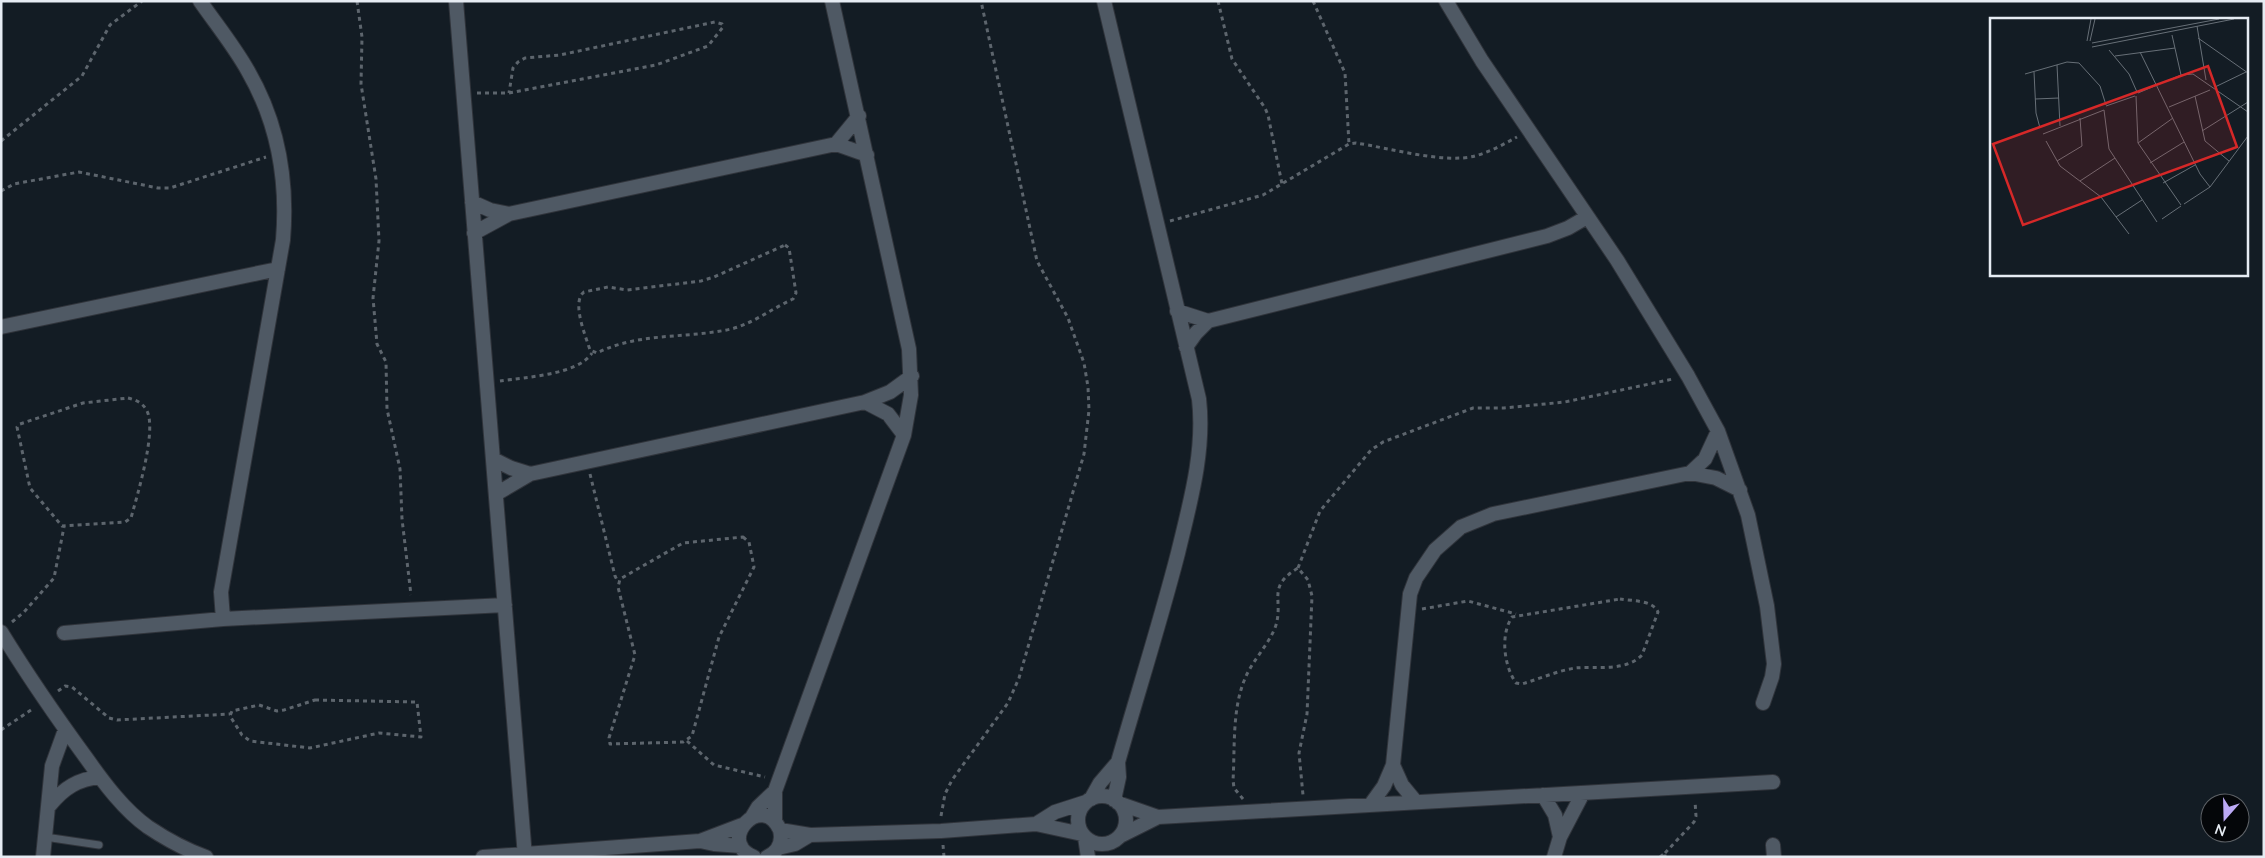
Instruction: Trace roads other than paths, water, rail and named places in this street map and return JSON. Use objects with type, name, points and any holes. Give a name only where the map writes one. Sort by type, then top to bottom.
[{"type":"street","points":[[200,1],[247,70],[270,118],[280,152],[285,190],[285,215],[278,269],[221,592],[223,619]]},
{"type":"street","points":[[456,1],[525,855]]},
{"type":"street","points":[[771,854],[781,840],[777,826],[777,786],[904,435],[909,415],[912,376],[908,348],[859,116],[832,1]]},
{"type":"street","points":[[1103,857],[1124,828],[1126,819],[1124,810],[1116,801],[1119,777],[1118,762],[1167,594],[1185,523],[1200,447],[1201,416],[1199,399],[1104,1]]},
{"type":"street","points":[[1446,1],[1482,61],[1617,260],[1688,376],[1718,431],[1740,490],[1762,575],[1773,650],[1772,677],[1763,703]]},
{"type":"street","points":[[836,144],[859,116]]},
{"type":"street","points":[[474,233],[509,214],[836,144],[867,154]]},
{"type":"street","points":[[472,202],[490,210],[509,214]]},
{"type":"street","points":[[1186,347],[1208,321],[1547,236],[1568,228],[1587,217]]},
{"type":"street","points":[[1,327],[278,269]]},
{"type":"street","points":[[1178,311],[1208,321]]},
{"type":"street","points":[[496,494],[530,474],[865,402],[890,392],[912,376]]},
{"type":"street","points":[[865,402],[888,414],[904,435]]},
{"type":"street","points":[[1690,473],[1705,459],[1718,431]]},
{"type":"street","points":[[494,459],[511,468],[530,474]]},
{"type":"street","points":[[1371,804],[1384,786],[1393,765],[1407,611],[1416,578],[1424,563],[1447,538],[1477,520],[1493,514],[1690,473],[1716,478],[1740,490]]},
{"type":"street","points":[[64,633],[223,619],[505,605]]},
{"type":"street","points":[[4,634],[65,730],[100,777],[129,810],[147,826],[185,848],[206,857]]},
{"type":"street","points":[[43,857],[50,805],[52,766],[65,730]]},
{"type":"street","points":[[1088,857],[1078,817],[1100,783],[1118,762]]},
{"type":"street","points":[[1393,765],[1402,785],[1416,802]]},
{"type":"street","points":[[50,805],[62,792],[77,782],[100,777]]},
{"type":"street","points":[[1036,824],[1055,812],[1102,796],[1158,816],[1773,782]]},
{"type":"street","points":[[747,853],[739,836],[747,821],[777,786]]},
{"type":"street","points":[[1554,857],[1560,837],[1583,793]]},
{"type":"street","points":[[1544,795],[1555,815],[1560,837]]},
{"type":"street","points":[[700,841],[747,821],[764,816],[777,826],[810,835],[941,831],[1036,824],[1084,835],[1096,843],[1115,839],[1158,816]]},
{"type":"street","points":[[771,854],[795,844],[810,835]]},
{"type":"street","points":[[483,857],[700,841],[747,853]]},
{"type":"lane","points":[[45,837],[99,845]]}]
